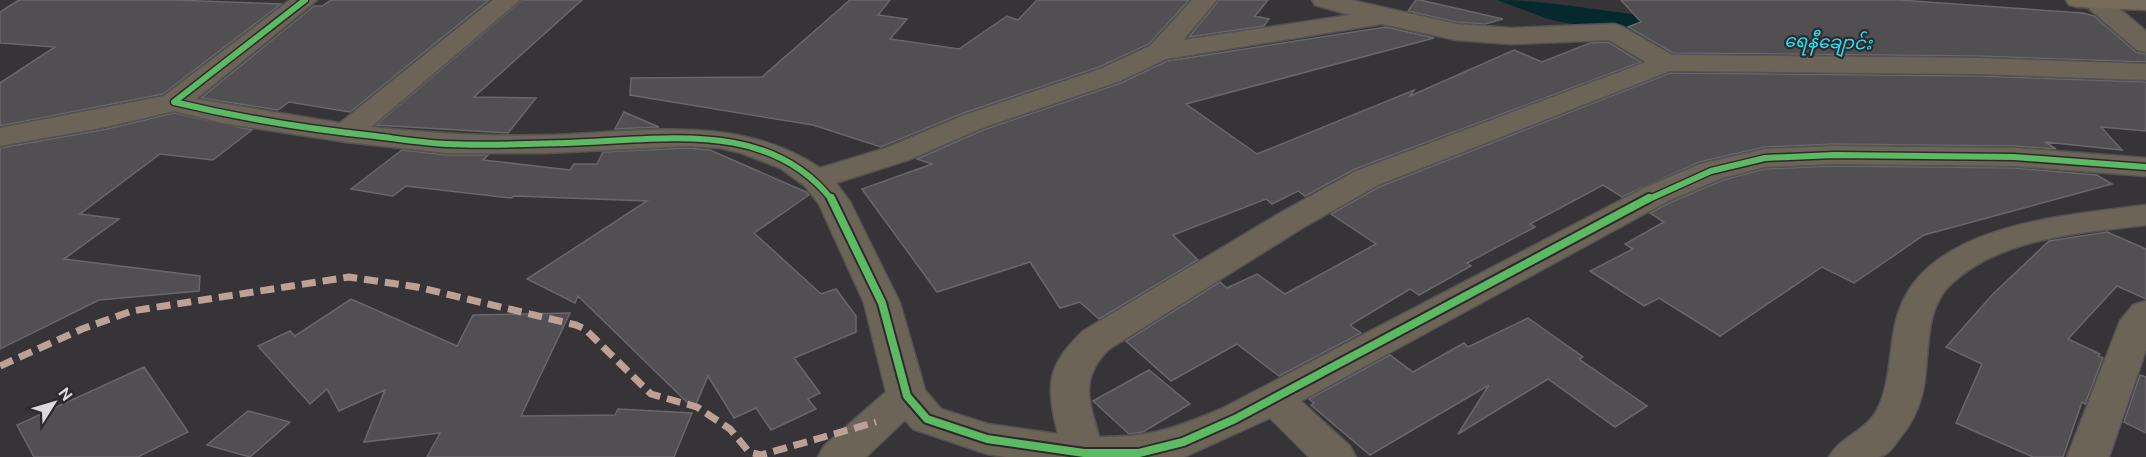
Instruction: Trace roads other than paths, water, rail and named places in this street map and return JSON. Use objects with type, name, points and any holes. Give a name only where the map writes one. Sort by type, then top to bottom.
[{"type":"main road","points":[[2086,1],[2146,3]]},
{"type":"street","points":[[0,137],[106,118],[174,102],[305,0]]},
{"type":"street","points":[[346,134],[508,0]]},
{"type":"street","points":[[1159,52],[1205,0]]},
{"type":"street","points":[[1324,0],[1384,17],[1456,32],[1510,36],[1614,32],[1667,63]]},
{"type":"street","points":[[2086,1],[2144,43]]},
{"type":"street","points":[[816,179],[897,154],[972,122],[1110,75],[1159,52],[1384,17]]},
{"type":"street","points":[[1084,455],[1070,404],[1071,377],[1076,360],[1096,340],[1292,219],[1367,178],[1667,63],[1977,66],[2146,72]]},
{"type":"street","points":[[174,102],[222,114],[346,134],[446,144],[548,144],[687,137],[720,139],[791,162],[816,179],[834,202],[882,303],[897,366],[907,396],[927,418],[987,439],[1084,455],[1139,453],[1183,442],[1274,398],[1657,194],[1711,171],[1765,158],[1834,155],[2014,157],[2146,167]]},
{"type":"street","points":[[1850,457],[1874,440],[1893,420],[1905,392],[1912,325],[1919,302],[1935,279],[1958,262],[1989,246],[2062,226],[2146,215]]},
{"type":"street","points":[[2088,457],[2138,321],[2146,313]]},
{"type":"street","points":[[839,457],[907,396]]},
{"type":"street","points":[[1274,398],[1335,457]]},
{"type":"water","name":"ရေနီချောင်း","points":[[1497,0],[1539,2],[1668,17],[2146,42],[2146,62],[1963,50],[1822,55],[1684,34],[1585,27],[1548,19]]}]
